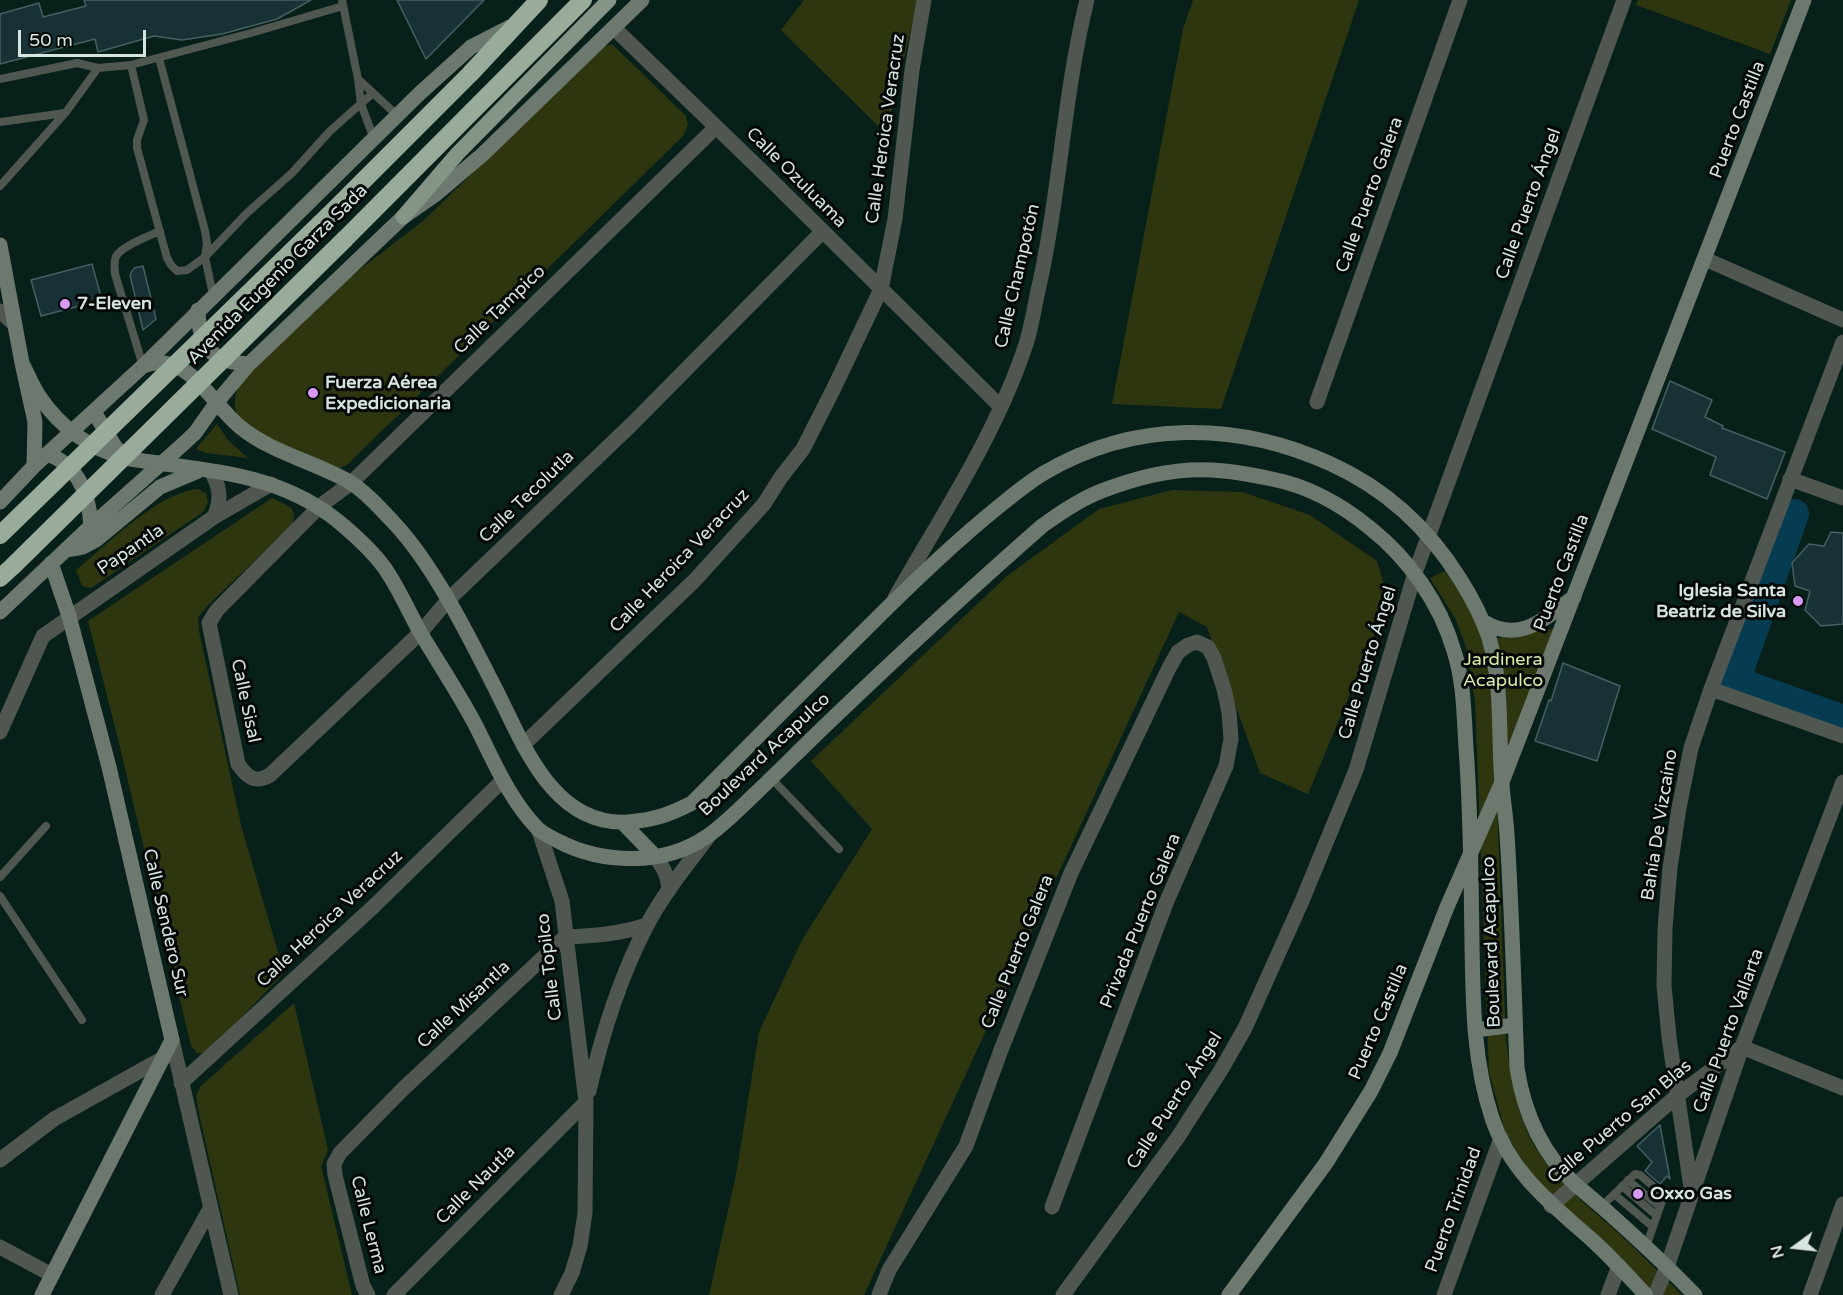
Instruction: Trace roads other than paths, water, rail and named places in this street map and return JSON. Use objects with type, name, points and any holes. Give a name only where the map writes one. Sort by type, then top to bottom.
[{"type":"highway","name":"Avenida Eugenio Garza Sada","points":[[0,535],[329,215],[471,74],[539,0]]},
{"type":"highway","name":"Avenida Eugenio Garza Sada","points":[[6,572],[345,239],[583,0]]},
{"type":"main road","points":[[0,612],[91,526],[195,433],[249,364],[403,217],[459,153],[609,0]]},
{"type":"main road","points":[[403,217],[461,173],[642,0]]},
{"type":"main road","name":"Puerto Castilla","points":[[1229,1295],[1326,1163],[1371,1091],[1390,1053],[1447,907],[1502,782],[1804,0]]},
{"type":"main road","points":[[0,502],[34,466],[143,366],[213,295],[471,47],[518,23]]},
{"type":"main road","points":[[0,245],[21,363],[35,422],[34,466]]},
{"type":"main road","points":[[198,310],[200,334],[208,349],[220,359],[249,364]]},
{"type":"main road","points":[[143,366],[154,361],[170,363],[183,369],[217,402]]},
{"type":"main road","points":[[21,363],[44,402],[72,432],[109,454],[159,464]]},
{"type":"main road","name":"Boulevard Acapulco","points":[[217,402],[229,417],[249,435],[351,483],[397,526],[447,600],[541,775],[576,809],[591,817],[622,822],[656,819],[692,802],[892,603],[968,532],[1042,475],[1092,450],[1130,439],[1168,433],[1196,432],[1234,435],[1282,445],[1348,472],[1396,504],[1430,536],[1461,581],[1484,622],[1491,643],[1498,686],[1502,782],[1507,832],[1517,1068],[1525,1105],[1539,1137],[1561,1170],[1695,1295]]},
{"type":"main road","points":[[94,412],[114,445],[125,458]]},
{"type":"main road","points":[[47,454],[64,463],[79,478],[88,500],[91,526]]},
{"type":"main road","name":"Boulevard Acapulco","points":[[159,464],[246,476],[290,491],[320,506],[363,543],[383,566],[465,706],[513,797],[539,831],[566,845],[600,856],[635,858],[669,854],[708,837],[877,676],[1042,525],[1067,508],[1098,492],[1144,477],[1186,470],[1211,470],[1283,481],[1328,500],[1384,539],[1415,573],[1432,599],[1455,653],[1464,709],[1470,797],[1475,1030],[1482,1083],[1492,1120],[1520,1170],[1551,1206],[1592,1240],[1646,1295]]},
{"type":"main road","points":[[66,550],[83,548],[96,540],[160,487],[176,479],[206,470]]},
{"type":"main road","name":"Calle Sendero Sur","points":[[51,563],[69,616],[110,767],[172,1040]]},
{"type":"main road","points":[[1484,622],[1505,631],[1523,629],[1548,616],[1574,597]]},
{"type":"main road","points":[[622,822],[655,856]]},
{"type":"main road","points":[[1475,1030],[1515,1025]]},
{"type":"main road","points":[[42,1295],[172,1040]]},
{"type":"street","name":"Calle Heroica Veracruz","points":[[524,745],[695,580],[764,504],[802,449],[881,289],[895,219],[912,70],[924,0]]},
{"type":"street","name":"Calle Champotón","points":[[892,603],[974,464],[1001,407],[1026,344],[1048,249],[1059,178],[1067,101],[1087,0]]},
{"type":"street","name":"Calle Puerto Galera","points":[[1317,402],[1460,0]]},
{"type":"street","name":"Calle Puerto Ángel","points":[[1063,1295],[1178,1137],[1221,1070],[1245,1028],[1302,901],[1356,770],[1415,573],[1624,0]]},
{"type":"street","name":"Calle Ozuluama","points":[[614,28],[1001,407]]},
{"type":"street","name":"Calle Tampico","points":[[209,624],[229,596],[320,506],[351,483],[716,127]]},
{"type":"street","name":"Calle Tecolutla","points":[[254,780],[270,775],[420,632],[447,600],[632,424],[822,232]]},
{"type":"street","points":[[1705,259],[1843,320]]},
{"type":"street","points":[[0,311],[15,325]]},
{"type":"street","name":"Bahía De Vizcaíno","points":[[1692,1194],[1664,986],[1665,928],[1670,868],[1679,808],[1691,748],[1711,689],[1843,342]]},
{"type":"street","points":[[206,470],[219,487],[219,503],[214,517]]},
{"type":"street","points":[[1790,479],[1843,498]]},
{"type":"street","name":"Papantla","points":[[0,732],[43,636],[214,517],[271,484]]},
{"type":"street","name":"Calle Sisal","points":[[209,624],[238,764],[247,776],[254,780]]},
{"type":"street","name":"Calle Puerto Galera","points":[[879,1295],[889,1270],[966,1146],[1005,1039],[1071,873],[1169,668],[1178,652],[1188,645],[1197,642],[1208,647]]},
{"type":"street","name":"Privada Puerto Galera","points":[[1052,1207],[1166,903],[1226,766],[1231,739],[1229,712],[1214,658],[1208,647]]},
{"type":"street","points":[[1711,689],[1843,736]]},
{"type":"street","name":"Calle Heroica Veracruz","points":[[181,1083],[372,908],[503,780]]},
{"type":"street","name":"Calle Puerto Vallarta","points":[[1654,1295],[1667,1267],[1742,1047],[1843,782]]},
{"type":"street","name":"Calle Topilco","points":[[539,831],[562,901],[586,1102],[583,1224],[580,1246],[572,1273],[561,1295]]},
{"type":"street","name":"Calle Topilco","points":[[586,1102],[604,1030],[618,991],[647,925],[669,890],[708,837]]},
{"type":"street","points":[[655,856],[664,869],[669,890]]},
{"type":"street","points":[[565,937],[623,933],[647,925]]},
{"type":"street","name":"Calle Misantla","points":[[334,1164],[340,1153],[403,1089],[565,937]]},
{"type":"street","name":"Calle Sendero Sur","points":[[172,1040],[231,1295]]},
{"type":"street","points":[[1742,1047],[1843,1088]]},
{"type":"street","name":"Calle Puerto San Blas","points":[[1551,1206],[1678,1095],[1742,1047]]},
{"type":"street","points":[[0,1160],[54,1119],[165,1057]]},
{"type":"street","name":"Calle Nautla","points":[[394,1295],[586,1102]]},
{"type":"street","name":"Puerto Trinidad","points":[[1444,1295],[1501,1138]]},
{"type":"street","name":"Calle Lerma","points":[[334,1164],[363,1286],[368,1295]]},
{"type":"street","points":[[1810,1295],[1843,1204]]},
{"type":"street","points":[[162,1295],[210,1209]]},
{"type":"street","points":[[0,1247],[52,1275]]},
{"type":"street","points":[[1608,1295],[1619,1266]]},
{"type":"lane","points":[[0,79],[77,63],[98,68],[131,65],[342,3],[361,104],[374,139]]},
{"type":"lane","points":[[159,58],[205,231],[207,243],[205,257],[213,295]]},
{"type":"lane","points":[[131,65],[144,120],[136,140],[137,148],[167,258],[177,271],[187,270],[205,257],[247,213],[292,173],[330,131],[373,93]]},
{"type":"lane","points":[[0,186],[66,112],[98,68]]},
{"type":"lane","points":[[358,79],[398,116]]},
{"type":"lane","points":[[0,122],[66,112]]},
{"type":"lane","points":[[143,366],[114,264],[116,256],[123,249],[160,231]]},
{"type":"lane","points":[[771,778],[839,849]]},
{"type":"lane","points":[[0,877],[46,826]]},
{"type":"lane","points":[[0,896],[82,1020]]},
{"type":"lane","points":[[1602,1206],[1634,1174],[1638,1174],[1654,1187],[1662,1195],[1646,1247]]},
{"type":"lane","points":[[1625,1183],[1658,1212]]},
{"type":"lane","points":[[1614,1194],[1653,1227]]},
{"type":"waterway","points":[[1794,514],[1735,681],[1843,720]]},
{"type":"place","name":"7-Eleven","points":[[65,304]]},
{"type":"place","name":"Fuerza Aérea Expedicionaria","points":[[313,393]]},
{"type":"place","name":"Iglesia Santa Beatriz de Silva","points":[[1798,601]]},
{"type":"place","name":"Oxxo Gas","points":[[1638,1194]]},
{"type":"park label","name":"Jardinera Acapulco","points":[[1503,670]]}]
